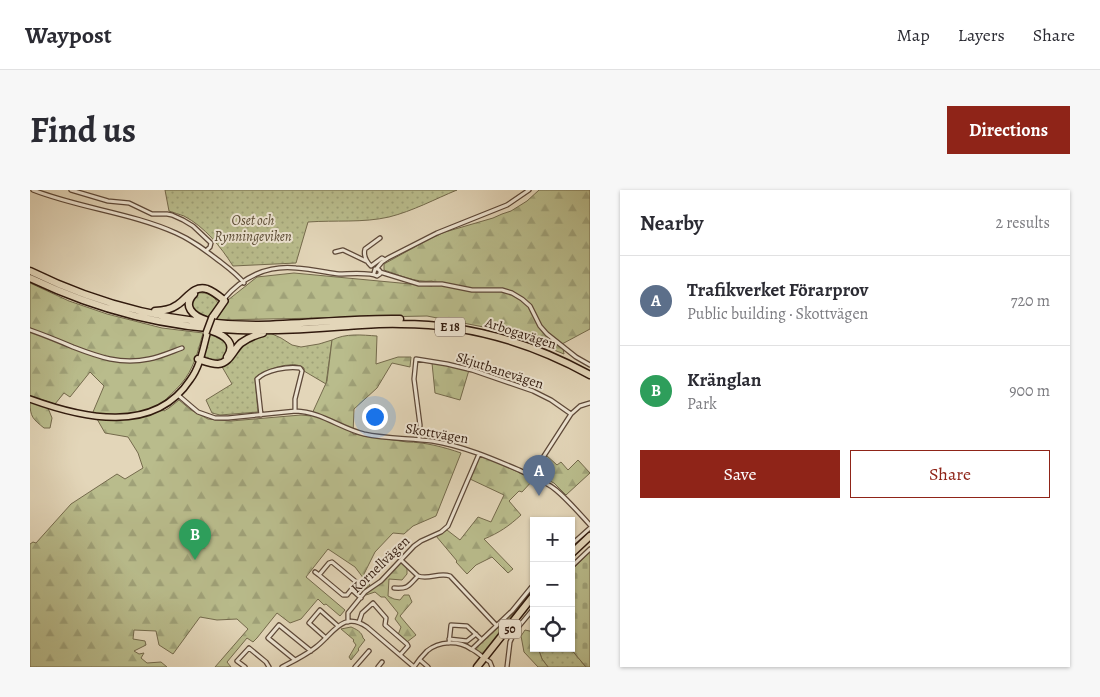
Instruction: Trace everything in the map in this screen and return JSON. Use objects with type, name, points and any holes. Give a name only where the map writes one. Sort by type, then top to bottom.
[{"type":"highway","name":"E 18","points":[[30,271],[113,304],[177,318],[213,319]]},
{"type":"highway","name":"E 18","points":[[30,278],[111,310],[225,337],[230,343],[228,356],[221,360],[198,362]]},
{"type":"highway","name":"E 18","points":[[144,312],[146,310],[161,311],[171,309],[180,304],[193,291],[200,288],[209,290],[223,301]]},
{"type":"highway","name":"E 18","points":[[223,301],[203,291],[195,293],[190,299],[189,307],[193,314],[197,316],[258,325],[383,322]]},
{"type":"highway","name":"Arbogavägen","points":[[383,322],[411,320],[447,323],[497,333],[548,350],[590,371]]},
{"type":"highway","name":"E 18","points":[[198,362],[221,363],[230,358],[242,342],[253,336],[268,332],[383,322]]},
{"type":"highway","name":"Arbogavägen","points":[[383,322],[436,325],[486,334],[545,353],[590,375]]},
{"type":"highway","name":"E 18","points":[[206,332],[307,328]]},
{"type":"highway","points":[[575,552],[590,538]]},
{"type":"highway","name":"50","points":[[482,661],[530,599]]},
{"type":"highway","name":"50","points":[[482,661],[530,603]]},
{"type":"main road","points":[[30,399],[68,411],[98,416],[138,416],[152,412],[167,404],[187,385],[198,362],[206,332],[223,301]]},
{"type":"street","points":[[33,190],[55,198],[161,227],[184,237],[206,251],[236,274],[243,282]]},
{"type":"street","points":[[71,190],[108,201],[129,203],[150,213],[167,214],[183,220],[193,226],[211,243],[206,251]]},
{"type":"street","points":[[380,238],[365,249],[365,256],[370,266],[382,258],[386,259],[437,233],[500,209],[529,190]]},
{"type":"street","points":[[335,252],[343,250],[367,261]]},
{"type":"street","points":[[377,272],[386,259]]},
{"type":"street","points":[[223,301],[243,282],[273,269],[293,267],[337,274],[377,272],[419,284],[442,284],[472,290],[502,290],[512,293],[528,304],[540,326],[547,334],[576,358],[590,365]]},
{"type":"street","points":[[30,330],[98,356],[118,360],[148,360],[182,348]]},
{"type":"street","name":"Skjutbanevägen","points":[[419,439],[420,425],[414,381],[416,360],[472,370],[533,391],[571,414]]},
{"type":"street","points":[[261,415],[257,379],[260,376],[290,367],[300,368],[302,373],[295,399],[295,411]]},
{"type":"street","name":"Skottvägen","points":[[178,395],[198,412],[215,418],[295,411],[314,414],[347,429],[366,434],[419,439],[457,446],[479,453],[531,476],[556,490],[590,527]]},
{"type":"street","points":[[531,476],[571,414],[580,406],[590,403]]},
{"type":"street","name":"Kornellvägen","points":[[348,622],[348,613],[368,589],[381,581],[418,543],[441,532],[450,524],[479,453]]},
{"type":"street","points":[[575,542],[590,527]]},
{"type":"street","points":[[575,563],[590,549]]},
{"type":"street","points":[[401,560],[418,576],[424,578],[442,574],[450,576],[496,625]]},
{"type":"street","points":[[315,572],[343,595],[352,590],[355,585],[355,581],[332,562],[319,575]]},
{"type":"street","points":[[394,588],[401,589],[407,587],[418,576]]},
{"type":"street","points":[[472,649],[516,606],[530,589]]},
{"type":"street","points":[[352,590],[361,598]]},
{"type":"street","points":[[359,622],[362,613],[373,604],[386,618],[385,626],[407,644],[408,646],[400,655]]},
{"type":"street","points":[[326,638],[309,624],[320,610],[338,626]]},
{"type":"street","points":[[507,667],[510,642],[515,631],[530,613]]},
{"type":"street","points":[[282,667],[311,651],[338,626],[348,622],[359,622],[372,630],[414,667],[430,649],[449,641],[467,641],[476,634]]},
{"type":"street","points":[[295,660],[268,638],[279,625],[311,651]]},
{"type":"street","points":[[449,641],[450,625],[467,626],[482,639]]},
{"type":"street","points":[[449,641],[472,649],[482,661],[490,662],[492,667]]},
{"type":"street","points":[[245,667],[237,661],[249,648],[266,662],[268,667]]},
{"type":"street","points":[[356,667],[368,651]]},
{"type":"street","points":[[420,660],[428,667]]},
{"type":"street","points":[[378,667],[382,662]]},
{"type":"green space","name":"Oset och Rynningeviken","points":[[165,190],[457,190],[389,217],[359,221],[308,222],[296,263],[233,266],[206,232],[184,216],[169,211]]},
{"type":"green space","points":[[539,190],[590,190],[590,329],[562,344],[564,354],[494,329],[427,316],[215,320],[228,300],[257,277],[294,273],[432,286],[434,282],[432,281],[414,280],[384,270],[384,264],[445,232],[511,211],[527,201]]},
{"type":"green space","points":[[30,283],[69,301],[107,314],[162,328],[203,333],[195,360],[189,372],[181,384],[161,404],[164,411],[179,400],[191,410],[208,419],[231,421],[301,415],[311,416],[327,381],[332,340],[348,335],[377,336],[376,364],[398,357],[411,357],[410,367],[392,363],[377,388],[354,409],[353,434],[427,444],[461,453],[436,516],[413,526],[404,534],[393,533],[375,552],[364,574],[370,585],[363,590],[364,579],[355,567],[328,549],[306,577],[345,610],[340,616],[318,599],[301,619],[290,623],[277,613],[253,642],[247,638],[227,662],[231,667],[215,667],[248,629],[237,619],[217,620],[200,617],[173,654],[159,645],[156,631],[134,630],[133,639],[145,641],[146,645],[134,651],[139,654],[144,653],[141,658],[147,663],[161,662],[167,667],[30,667],[30,544],[36,543],[71,504],[117,474],[125,479],[143,468],[138,453],[128,437],[105,433],[93,412],[104,386],[90,372],[70,397],[64,393],[55,404],[30,396]]},
{"type":"green space","points":[[199,293],[210,295],[218,303],[209,319],[202,317],[192,309],[193,298]]},
{"type":"green space","points":[[210,332],[229,343],[226,356],[221,359],[204,356],[203,352]]},
{"type":"green space","points":[[270,333],[292,345],[301,347],[332,340],[326,384],[304,371],[304,368],[300,366],[281,366],[266,371],[255,378],[258,412],[220,415],[212,413],[206,400],[232,384],[221,365],[245,342]]},
{"type":"green space","points":[[432,363],[469,370],[460,400],[435,393]]},
{"type":"green space","points":[[30,402],[48,408],[52,418],[50,428],[44,428],[35,420]]},
{"type":"green space","points":[[480,455],[534,479],[522,492],[519,491],[509,501],[521,515],[504,529],[484,539],[513,569],[508,573],[492,557],[476,565],[467,574],[436,536],[447,530],[460,540],[478,517],[491,522],[504,495],[470,479]]},
{"type":"green space","points":[[546,455],[557,465],[561,462],[568,470],[578,460],[590,473],[566,495],[554,483],[536,474],[535,471]]},
{"type":"green space","points":[[590,552],[590,667],[586,667],[573,652],[575,652],[575,567]]},
{"type":"green space","points":[[402,563],[407,569],[407,574],[402,580],[389,579],[388,596],[400,600],[404,595],[409,595],[412,602],[400,616],[416,635],[407,642],[398,635],[401,627],[395,619],[398,613],[385,597],[381,597],[375,592],[365,594]]},
{"type":"green space","points":[[530,593],[530,597],[484,654],[475,649],[514,613]]},
{"type":"green space","points":[[351,627],[360,632],[365,640],[351,660],[349,657],[356,645],[354,640],[341,629]]},
{"type":"green space","points":[[525,630],[530,631],[530,652],[539,652],[548,667],[538,667],[524,652],[521,636]]},
{"type":"green space","points":[[539,652],[573,652],[586,667],[548,667]]},
{"type":"place","name":"Trafikverket Förarprov","points":[[539,496]]},
{"type":"place","name":"Kränglan","points":[[195,560]]}]
